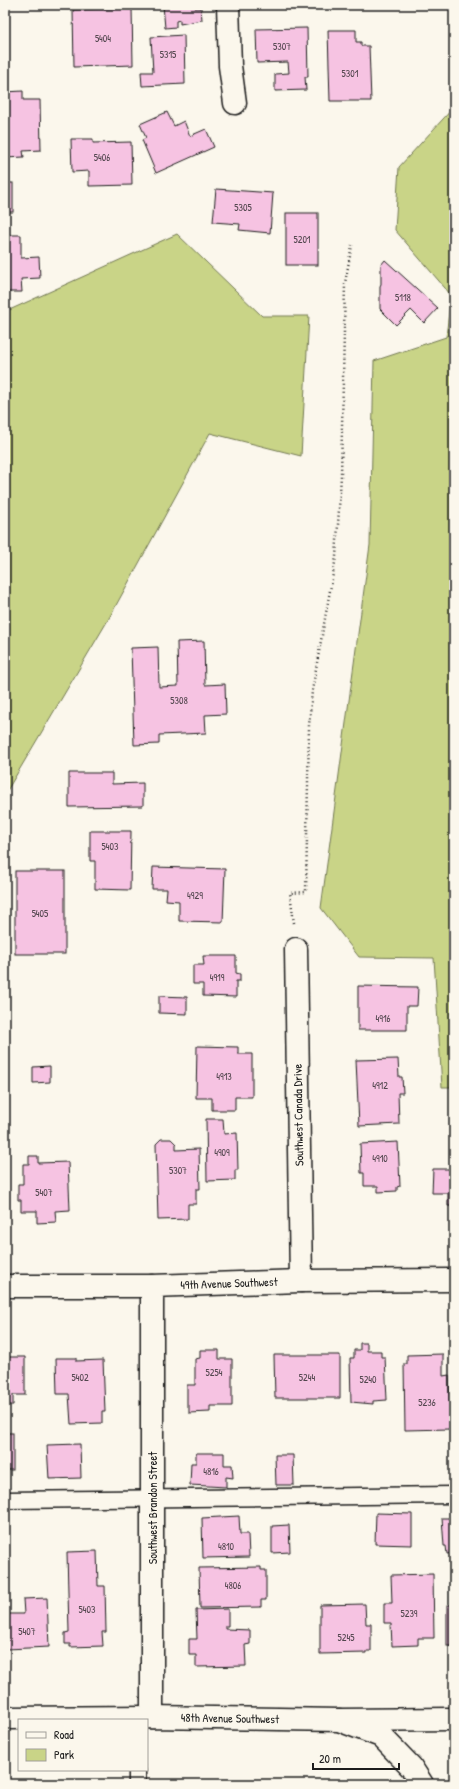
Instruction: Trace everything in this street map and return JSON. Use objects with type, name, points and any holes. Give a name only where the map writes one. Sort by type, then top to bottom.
[{"type":"street","points":[[228,5],[230,66],[235,103]]},
{"type":"street","name":"Southwest Canada Drive","points":[[296,939],[301,1281]]},
{"type":"street","name":"49th Avenue Southwest","points":[[5,1286],[152,1286],[301,1281],[454,1280]]},
{"type":"street","name":"Southwest Brandon Street","points":[[149,1723],[152,1499],[152,1286]]},
{"type":"street","name":"48th Avenue Southwest","points":[[5,1718],[34,1719]]},
{"type":"street","name":"48th Avenue Southwest","points":[[149,1723],[454,1719]]},
{"type":"street","points":[[339,1720],[381,1736],[411,1767],[422,1784]]},
{"type":"lane","points":[[5,1500],[454,1495]]},
{"type":"lane","points":[[137,1771],[137,1784]]},
{"type":"path","points":[[296,939],[290,893],[306,892],[310,712],[312,691],[336,557],[341,476],[345,283],[352,245]]},
{"type":"green space","points":[[454,107],[454,1087],[442,1087],[434,958],[359,957],[321,908],[370,545],[374,361],[446,337],[451,295],[395,230],[399,167]]},
{"type":"green space","points":[[177,234],[262,316],[309,316],[301,456],[210,433],[108,620],[5,794],[5,312]]},
{"type":"building","points":[[163,5],[195,5],[195,8],[201,8],[202,20],[180,24],[180,20],[176,21],[176,27],[165,28]]},
{"type":"building","points":[[132,8],[133,65],[74,67],[73,10]]},
{"type":"building","points":[[307,28],[308,77],[305,77],[306,90],[275,91],[275,74],[289,73],[288,62],[257,63],[256,29]]},
{"type":"building","points":[[328,30],[356,30],[356,42],[361,42],[361,46],[369,46],[371,101],[330,101]]},
{"type":"building","points":[[184,35],[185,84],[142,86],[141,72],[153,72],[151,37]]},
{"type":"building","points":[[23,91],[23,100],[40,100],[41,150],[23,151],[24,157],[5,158],[5,92]]},
{"type":"building","points":[[167,112],[174,126],[184,121],[190,136],[206,129],[214,147],[156,173],[142,140],[146,138],[140,124]]},
{"type":"building","points":[[71,139],[93,139],[93,143],[131,142],[132,185],[89,186],[89,171],[72,172]]},
{"type":"building","points":[[5,183],[13,183],[13,212],[5,212]]},
{"type":"building","points":[[216,189],[273,193],[270,233],[239,230],[240,224],[213,222]]},
{"type":"building","points":[[286,213],[318,213],[318,265],[286,265]]},
{"type":"building","points":[[5,235],[21,235],[21,258],[39,257],[40,278],[21,279],[22,292],[5,292]]},
{"type":"building","points":[[385,260],[438,308],[424,323],[411,310],[396,325],[380,309],[381,265]]},
{"type":"building","points":[[204,641],[205,685],[225,684],[226,714],[205,715],[206,733],[159,735],[159,744],[134,745],[131,648],[158,647],[159,687],[178,686],[177,642]]},
{"type":"building","points":[[69,773],[112,773],[112,784],[143,783],[143,806],[69,807]]},
{"type":"building","points":[[90,831],[131,831],[130,890],[95,889],[95,861],[90,861]]},
{"type":"building","points":[[153,867],[225,869],[223,922],[179,921],[179,901],[166,900],[167,889],[152,889]]},
{"type":"building","points":[[15,871],[65,871],[65,954],[15,954]]},
{"type":"building","points":[[203,956],[236,956],[236,973],[240,974],[240,981],[236,981],[236,997],[203,996],[203,984],[193,984],[193,965],[204,965]]},
{"type":"building","points":[[358,986],[418,987],[417,1006],[407,1006],[407,1030],[358,1030]]},
{"type":"building","points":[[159,996],[187,997],[187,1014],[159,1013]]},
{"type":"building","points":[[197,1046],[238,1047],[238,1054],[252,1054],[252,1097],[235,1097],[235,1110],[212,1110],[212,1098],[196,1098]]},
{"type":"building","points":[[398,1059],[399,1077],[402,1077],[403,1093],[398,1093],[399,1124],[359,1126],[356,1060]]},
{"type":"building","points":[[50,1066],[50,1082],[33,1083],[33,1067]]},
{"type":"building","points":[[206,1119],[223,1119],[224,1134],[237,1133],[238,1170],[235,1170],[235,1180],[207,1181]]},
{"type":"building","points":[[161,1139],[171,1139],[176,1144],[176,1150],[199,1149],[200,1189],[196,1189],[196,1204],[188,1204],[188,1219],[158,1220],[156,1144]]},
{"type":"building","points":[[398,1142],[400,1186],[397,1187],[397,1191],[378,1192],[378,1186],[364,1186],[364,1173],[361,1173],[360,1144]]},
{"type":"building","points":[[29,1156],[38,1156],[38,1163],[68,1162],[70,1210],[55,1211],[56,1222],[37,1223],[37,1211],[21,1211],[21,1200],[18,1200],[18,1184],[23,1184],[23,1164],[29,1164]]},
{"type":"building","points":[[433,1169],[454,1169],[454,1206],[448,1206],[448,1193],[432,1193]]},
{"type":"building","points":[[360,1343],[367,1343],[367,1351],[381,1351],[381,1357],[385,1357],[387,1400],[373,1401],[373,1404],[351,1402],[350,1358],[354,1358],[354,1350],[360,1350]]},
{"type":"building","points":[[200,1350],[219,1350],[219,1359],[232,1359],[232,1406],[210,1406],[210,1412],[189,1413],[189,1406],[187,1406],[187,1385],[195,1385],[195,1359],[200,1358]]},
{"type":"building","points":[[443,1354],[443,1376],[449,1375],[450,1429],[405,1430],[404,1364],[407,1364],[407,1355]]},
{"type":"building","points":[[274,1355],[340,1355],[340,1398],[275,1398]]},
{"type":"building","points":[[5,1357],[25,1357],[25,1395],[13,1395],[13,1405],[5,1405]]},
{"type":"building","points":[[56,1358],[76,1358],[76,1361],[103,1360],[105,1412],[102,1412],[102,1423],[71,1424],[69,1394],[57,1394]]},
{"type":"building","points":[[5,1433],[13,1433],[13,1470],[5,1470]]},
{"type":"building","points":[[80,1444],[81,1478],[49,1479],[47,1445]]},
{"type":"building","points":[[196,1453],[224,1453],[224,1465],[232,1465],[233,1478],[226,1477],[226,1487],[190,1485],[191,1463],[196,1463]]},
{"type":"building","points":[[275,1455],[293,1455],[294,1485],[276,1485]]},
{"type":"building","points":[[376,1513],[412,1514],[412,1545],[375,1544]]},
{"type":"building","points":[[239,1516],[240,1534],[248,1534],[249,1557],[203,1558],[202,1518]]},
{"type":"building","points":[[442,1518],[454,1518],[454,1553],[447,1554],[446,1546],[444,1546]]},
{"type":"building","points":[[289,1525],[290,1552],[272,1553],[272,1526]]},
{"type":"building","points":[[97,1551],[98,1586],[105,1586],[106,1632],[102,1632],[103,1646],[70,1647],[70,1644],[65,1644],[65,1633],[69,1632],[67,1552]]},
{"type":"building","points":[[261,1567],[261,1570],[266,1570],[266,1600],[261,1600],[261,1607],[200,1608],[199,1568]]},
{"type":"building","points":[[433,1574],[434,1638],[418,1638],[418,1645],[392,1646],[391,1623],[384,1623],[384,1603],[392,1603],[391,1575]]},
{"type":"building","points":[[47,1598],[49,1647],[7,1649],[5,1638],[7,1614],[24,1614],[23,1599]]},
{"type":"building","points":[[365,1604],[366,1624],[371,1624],[371,1651],[367,1651],[367,1653],[320,1654],[320,1605]]},
{"type":"building","points":[[447,1605],[454,1605],[454,1646],[447,1646]]},
{"type":"building","points":[[228,1609],[228,1626],[225,1626],[225,1629],[250,1630],[250,1644],[245,1645],[246,1666],[196,1667],[196,1655],[189,1655],[189,1639],[197,1639],[196,1610]]}]
